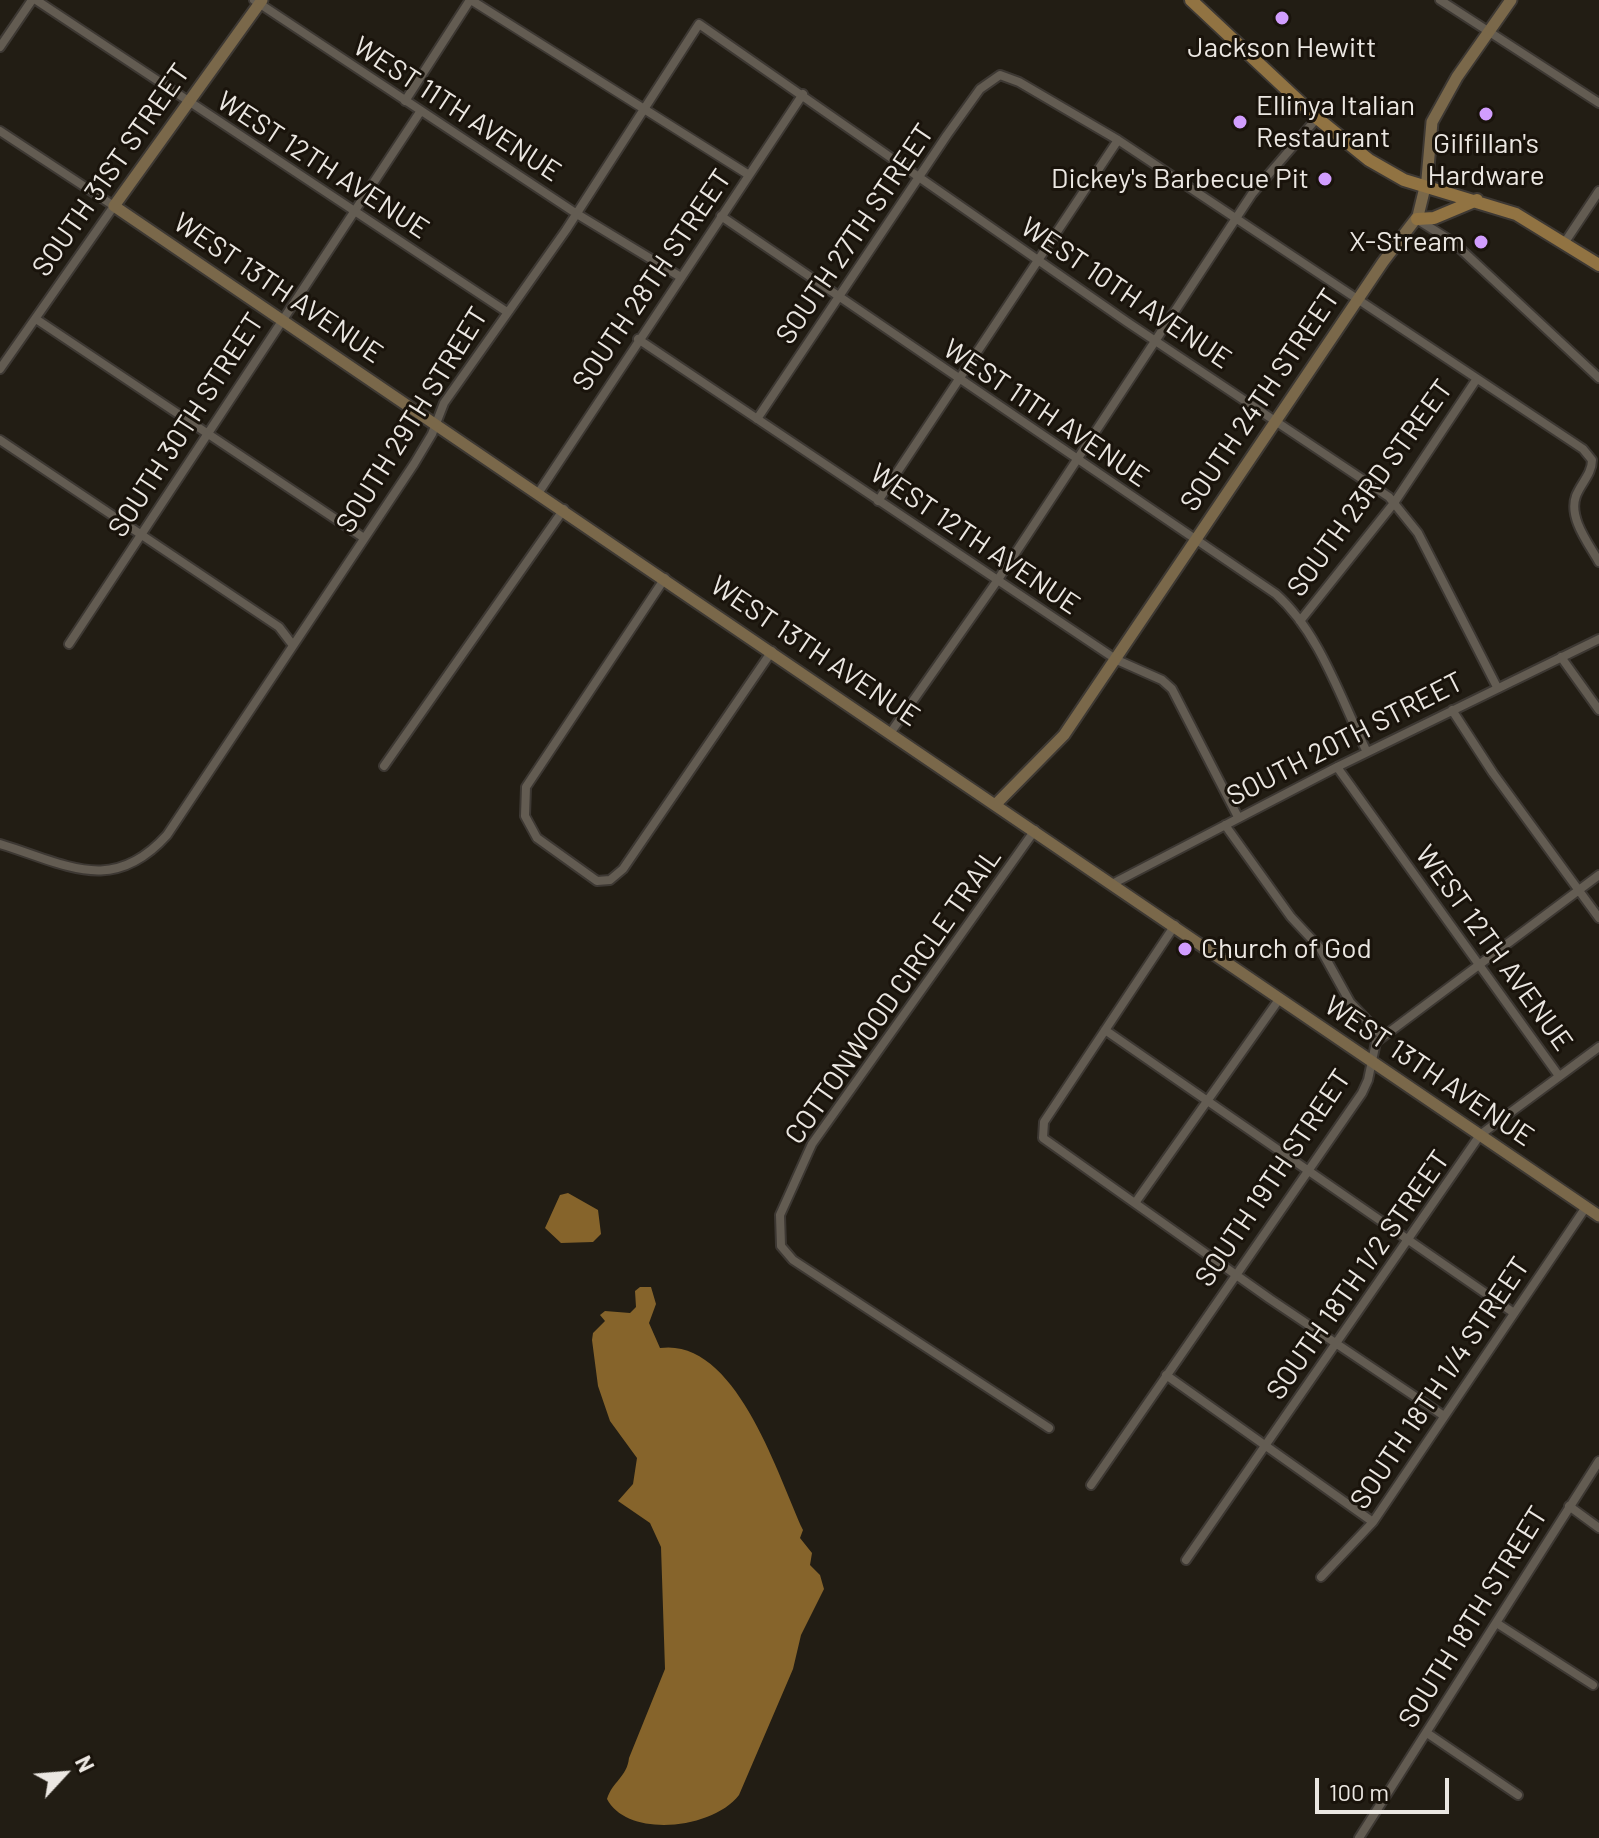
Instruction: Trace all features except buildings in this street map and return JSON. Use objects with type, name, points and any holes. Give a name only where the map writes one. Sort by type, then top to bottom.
[{"type":"main road","points":[[1191,0],[1317,118],[1369,160],[1404,180],[1515,213],[1599,265]]},
{"type":"main road","points":[[1417,219],[1434,218],[1477,200]]},
{"type":"street","points":[[0,47],[34,0]]},
{"type":"street","name":"WEST 12TH AVENUE","points":[[34,0],[507,312]]},
{"type":"street","points":[[405,101],[471,0],[749,175]]},
{"type":"street","points":[[1440,0],[1599,103]]},
{"type":"street","name":"SOUTH 24TH STREET","points":[[997,803],[1050,753],[1117,660],[1195,539],[1357,301],[1417,219],[1426,186],[1432,122],[1511,0]]},
{"type":"street","name":"SOUTH 31ST STREET","points":[[0,369],[258,1]]},
{"type":"street","name":"WEST 11TH AVENUE","points":[[258,1],[420,112],[679,276]]},
{"type":"street","name":"SOUTH 29TH STREET","points":[[0,844],[96,872],[118,870],[140,859],[162,840],[414,464],[444,403],[577,214],[699,24]]},
{"type":"street","name":"WEST 10TH AVENUE","points":[[699,24],[1394,503],[1418,533],[1497,687]]},
{"type":"street","name":"SOUTH 27TH STREET","points":[[757,419],[980,89],[994,78],[1000,75],[1019,82],[1118,140]]},
{"type":"street","name":"SOUTH 28TH STREET","points":[[539,492],[679,276],[803,94]]},
{"type":"street","name":"SOUTH 30TH STREET","points":[[69,644],[280,319],[420,112]]},
{"type":"street","points":[[891,732],[997,581],[1236,218],[1273,165],[1317,118]]},
{"type":"street","name":"WEST 13TH AVENUE","points":[[0,131],[665,577],[1599,1216]]},
{"type":"street","points":[[878,501],[1118,140],[1589,455],[1592,467],[1577,495],[1575,513],[1599,562]]},
{"type":"street","points":[[1565,242],[1599,191]]},
{"type":"street","name":"WEST 11TH AVENUE","points":[[721,216],[1276,594],[1300,621],[1367,752]]},
{"type":"street","points":[[1417,219],[1453,242],[1599,378]]},
{"type":"street","points":[[36,319],[364,538]]},
{"type":"street","name":"WEST 12TH AVENUE","points":[[638,339],[1117,660],[1162,680],[1172,689],[1238,817]]},
{"type":"street","name":"SOUTH 23RD STREET","points":[[1300,621],[1394,503],[1476,380]]},
{"type":"street","points":[[0,440],[279,627],[292,644]]},
{"type":"street","points":[[384,766],[564,509]]},
{"type":"street","points":[[665,577],[531,775],[523,802],[525,816],[537,838],[603,882],[623,869],[772,651]]},
{"type":"street","name":"SOUTH 20TH STREET","points":[[1114,883],[1337,767],[1599,639]]},
{"type":"street","points":[[1561,657],[1599,710]]},
{"type":"street","points":[[1452,710],[1599,918]]},
{"type":"street","name":"WEST 12TH AVENUE","points":[[1337,767],[1559,1076]]},
{"type":"street","points":[[1225,825],[1291,917],[1320,948],[1350,1002],[1382,1036]]},
{"type":"street","name":"COTTONWOOD CIRCLE TRAIL","points":[[1035,830],[827,1121],[788,1194],[780,1215],[779,1232],[781,1246],[793,1260],[1049,1428]]},
{"type":"street","name":"SOUTH 19TH STREET","points":[[1091,1485],[1362,1093],[1382,1036],[1599,875]]},
{"type":"street","points":[[1175,925],[1044,1122],[1046,1142],[1444,1416]]},
{"type":"street","points":[[1135,1203],[1280,998]]},
{"type":"street","points":[[1105,1030],[1514,1313]]},
{"type":"street","name":"SOUTH 18TH 1/2 STREET","points":[[1186,1560],[1480,1135],[1599,1047]]},
{"type":"street","name":"SOUTH 18TH 1/4 STREET","points":[[1321,1577],[1373,1522],[1586,1207]]},
{"type":"street","points":[[1166,1375],[1373,1522]]},
{"type":"street","name":"SOUTH 18TH STREET","points":[[1359,1838],[1599,1461]]},
{"type":"street","points":[[1569,1506],[1599,1528]]},
{"type":"street","points":[[1498,1624],[1593,1685]]},
{"type":"street","points":[[1427,1733],[1518,1795]]},
{"type":"shaded area","points":[[568,1193],[598,1210],[601,1234],[593,1242],[561,1243],[545,1228],[560,1195]]},
{"type":"shaded area","points":[[640,1287],[651,1287],[656,1304],[649,1323],[660,1348],[687,1350],[711,1364],[751,1415],[803,1530],[800,1538],[812,1553],[810,1565],[820,1575],[824,1589],[801,1635],[793,1669],[739,1795],[710,1816],[670,1825],[632,1820],[617,1811],[607,1799],[625,1770],[665,1669],[661,1547],[650,1523],[618,1501],[633,1484],[637,1458],[610,1421],[598,1386],[592,1340],[593,1333],[605,1321],[600,1315],[605,1311],[630,1313],[636,1307],[635,1291]]},
{"type":"place","name":"Jackson Hewitt","points":[[1282,18]]},
{"type":"place","name":"Gilfillan's Hardware","points":[[1486,114]]},
{"type":"place","name":"Ellinya Italian Restaurant","points":[[1240,122]]},
{"type":"place","name":"Dickey's Barbecue Pit","points":[[1325,179]]},
{"type":"place","name":"X-Stream","points":[[1481,242]]},
{"type":"place","name":"Church of God","points":[[1185,949]]}]
